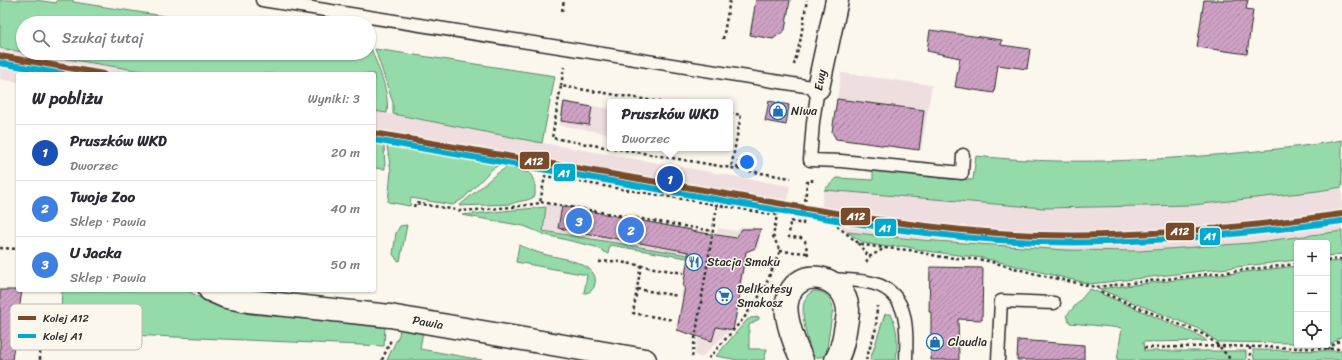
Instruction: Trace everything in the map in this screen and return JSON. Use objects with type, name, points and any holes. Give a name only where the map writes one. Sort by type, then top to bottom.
[{"type":"street","name":"Ewy","points":[[818,88],[837,0]]},
{"type":"street","points":[[802,360],[789,323],[786,312],[786,303],[788,295],[793,288],[805,279],[818,278],[838,288],[843,295],[848,309],[842,350],[836,360]]},
{"type":"street","name":"Pawia","points":[[215,292],[226,297],[248,302],[390,316],[645,360]]},
{"type":"lane","points":[[262,0],[363,16]]},
{"type":"lane","points":[[376,18],[818,88]]},
{"type":"lane","name":"Ewy","points":[[818,88],[813,122],[810,160],[841,161],[962,173],[963,155]]},
{"type":"lane","points":[[818,278],[869,282],[887,288],[893,292],[903,309],[905,318],[907,335],[906,360]]},
{"type":"lane","points":[[998,360],[1001,301],[1054,303]]},
{"type":"path","points":[[562,12],[564,0]]},
{"type":"path","points":[[723,39],[730,0]]},
{"type":"path","points":[[792,72],[800,42],[807,0]]},
{"type":"path","points":[[607,147],[552,138],[561,86],[641,99]]},
{"type":"path","points":[[731,168],[741,115],[733,114]]},
{"type":"path","points":[[630,151],[791,178]]},
{"type":"path","points":[[669,157],[670,151]]},
{"type":"path","points":[[737,169],[739,161]]},
{"type":"path","points":[[540,202],[545,176],[777,215],[773,236],[780,251],[762,291],[744,318],[707,360]]},
{"type":"path","points":[[806,189],[802,224],[790,222],[789,236],[805,240],[807,253],[818,278]]},
{"type":"path","points":[[414,207],[415,203],[462,211],[513,207],[540,202],[713,231]]},
{"type":"path","points":[[692,357],[717,206]]},
{"type":"path","points":[[837,226],[857,242],[869,257]]},
{"type":"path","points":[[857,242],[864,245],[909,250],[942,257],[984,260],[1040,275],[1096,287],[1294,264]]},
{"type":"path","points":[[0,248],[16,249]]},
{"type":"path","points":[[866,263],[869,257],[885,248]]},
{"type":"path","points":[[780,251],[807,253]]},
{"type":"path","points":[[1330,260],[1342,259]]},
{"type":"path","points":[[599,262],[614,261],[683,273]]},
{"type":"path","points":[[641,265],[633,313],[673,320]]},
{"type":"path","points":[[1096,287],[1101,292],[1205,335],[1218,346],[1230,360]]},
{"type":"path","points":[[637,289],[678,296]]},
{"type":"path","points":[[866,360],[876,328],[878,302]]},
{"type":"path","points":[[870,331],[876,328]]},
{"type":"path","points":[[1327,349],[1342,339]]},
{"type":"path","points":[[382,360],[391,340]]},
{"type":"path","points":[[1144,348],[1218,346],[1342,349]]},
{"type":"path","points":[[1250,347],[1250,360]]},
{"type":"shaded area","points":[[0,48],[16,51],[16,60],[74,60],[148,72],[16,72],[16,82],[0,79]]},
{"type":"shaded area","points":[[841,73],[932,85],[921,150],[836,139],[832,132]]},
{"type":"shaded area","points":[[563,101],[607,108],[607,133],[559,125]]},
{"type":"shaded area","points":[[376,111],[543,143],[790,186],[786,210],[539,167],[376,144]]},
{"type":"shaded area","points":[[1342,187],[1342,231],[1251,243],[1139,251],[1065,250],[871,235],[847,232],[837,223],[819,220],[824,190],[1044,208],[1193,205]]},
{"type":"shaded area","points":[[547,204],[692,230],[689,249],[698,250],[696,299],[681,297],[687,255],[543,231]]},
{"type":"shaded area","points":[[741,227],[754,227],[760,235],[758,248],[747,253],[737,318],[733,327],[701,358],[695,355],[718,228],[737,231]]},
{"type":"green space","points":[[0,0],[35,0],[56,3],[57,0],[73,0],[73,2],[164,16],[16,16],[16,51],[0,48]]},
{"type":"green space","points":[[376,49],[555,76],[542,143],[393,114],[393,103]]},
{"type":"green space","points":[[74,60],[376,60],[387,97],[387,113],[376,111],[376,72],[148,72]]},
{"type":"green space","points":[[1342,140],[1342,187],[1193,205],[1044,208],[824,190],[837,178],[873,180],[873,170],[949,179],[973,180],[976,156],[1007,159],[1070,161],[1164,159],[1227,154]]},
{"type":"green space","points":[[376,144],[384,145],[385,169],[376,168]]},
{"type":"green space","points":[[387,146],[504,162],[492,169],[464,198],[453,205],[411,198],[410,206],[388,202],[391,171]]},
{"type":"green space","points":[[507,167],[530,173],[535,183],[535,196],[511,204],[459,206],[495,175]]},
{"type":"green space","points":[[546,207],[543,231],[688,255],[687,258],[610,245],[608,254],[596,247],[546,235],[524,226],[462,215]]},
{"type":"green space","points":[[407,225],[400,261],[397,260],[393,254],[396,233],[400,226]]},
{"type":"green space","points":[[1342,231],[1342,254],[1330,256],[1330,240],[1294,240],[1294,260],[1090,284],[983,258],[926,251],[903,246],[887,247],[864,243],[847,232],[921,240],[1065,250],[1139,251],[1251,243]]},
{"type":"green space","points":[[519,245],[540,253],[578,263],[586,267],[592,272],[595,279],[594,287],[590,292],[584,293],[587,275],[516,262]]},
{"type":"green space","points":[[1342,261],[1342,336],[1331,344],[1330,344],[1330,262]]},
{"type":"green space","points":[[1294,266],[1294,343],[1218,342],[1197,328],[1099,289]]},
{"type":"green space","points":[[1090,289],[1200,336],[1207,341],[1143,342],[1144,351],[1246,351],[1246,360],[1117,360],[1122,328],[1070,323],[1066,316]]},
{"type":"green space","points":[[814,291],[827,295],[833,308],[826,354],[818,357],[811,353],[805,329],[803,310],[804,302],[808,295]]},
{"type":"green space","points":[[62,292],[190,292],[210,303],[249,314],[385,325],[384,346],[142,336],[142,304],[61,304]]},
{"type":"green space","points":[[885,314],[891,314],[895,325],[897,342],[896,360],[870,360]]},
{"type":"green space","points":[[759,317],[759,319],[749,325],[749,349],[767,349],[764,360],[738,360],[716,356],[747,320]]},
{"type":"green space","points":[[400,327],[423,331],[420,349],[482,360],[387,360],[399,335]]},
{"type":"green space","points":[[1253,350],[1342,351],[1342,360],[1254,360]]},
{"type":"building","points":[[756,0],[790,0],[785,30],[773,39],[750,35]]},
{"type":"building","points":[[1204,0],[1248,0],[1246,9],[1253,10],[1247,54],[1197,47]]},
{"type":"building","points":[[930,30],[1002,40],[1001,45],[1030,49],[1027,69],[998,65],[994,93],[955,87],[960,58],[927,51]]},
{"type":"building","points":[[837,99],[924,110],[919,150],[836,139],[832,132]]},
{"type":"building","name":"Niwa","points":[[769,101],[789,105],[786,125],[765,121]]},
{"type":"building","points":[[564,102],[592,107],[589,125],[561,121]]},
{"type":"building","points":[[562,206],[691,231],[736,238],[742,229],[761,229],[755,248],[746,252],[733,330],[716,327],[712,341],[677,330],[685,287],[683,287],[689,252],[558,228]]},
{"type":"building","points":[[930,267],[983,268],[982,320],[958,319],[959,360],[931,360],[931,312],[929,312]]},
{"type":"building","points":[[0,290],[16,290],[16,292],[22,292],[20,304],[10,304],[10,350],[13,350],[12,360],[0,360]]},
{"type":"building","points":[[1018,340],[1084,345],[1084,360],[1017,360]]},
{"type":"rail line","name":"A12","points":[[0,56],[16,59]]},
{"type":"rail line","name":"A12","points":[[23,60],[92,72]]},
{"type":"rail line","name":"A1","points":[[0,63],[52,72]]},
{"type":"rail line","name":"A12","points":[[376,133],[847,215],[962,230],[1039,235],[1115,235],[1229,228],[1342,214]]},
{"type":"rail line","name":"A1","points":[[376,140],[847,222],[962,237],[1039,242],[1115,242],[1229,235],[1342,221]]},
{"type":"place","name":"Niwa","points":[[778,111]]},
{"type":"place","name":"Pruszków WKD","points":[[670,179]]},
{"type":"place","name":"U Jacka","points":[[579,221]]},
{"type":"place","name":"Twoje Zoo","points":[[631,230]]},
{"type":"place","name":"Stacja Smaku","points":[[694,262]]},
{"type":"place","name":"Delikatesy Smakosz","points":[[724,296]]},
{"type":"place","name":"Claudia","points":[[935,342]]}]
